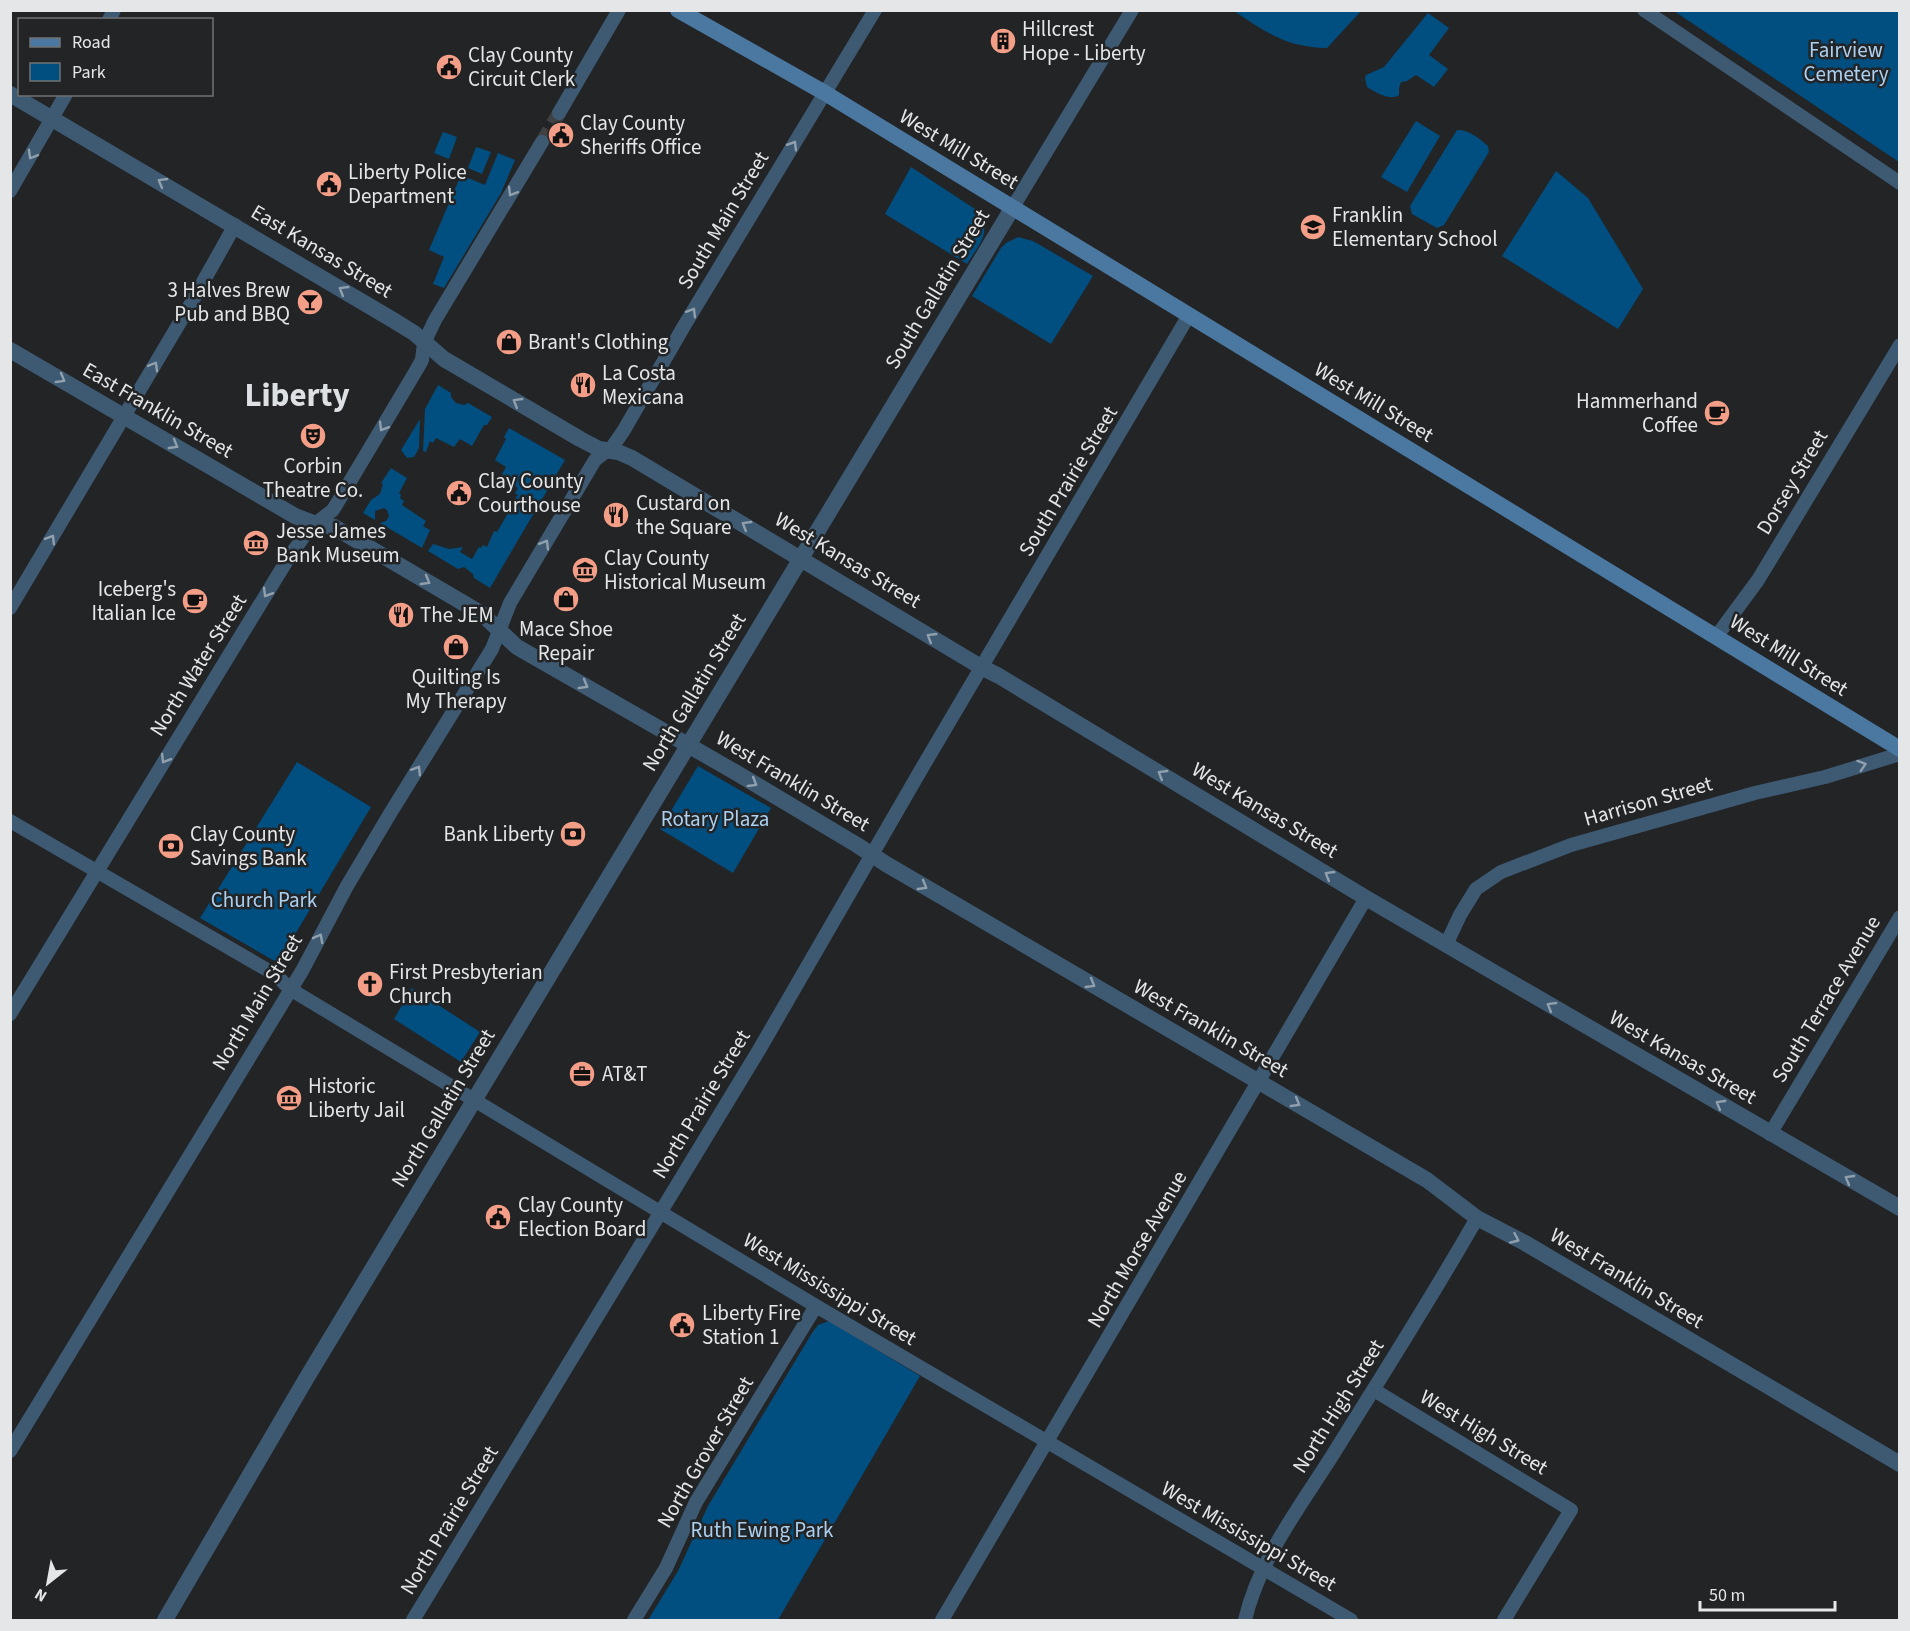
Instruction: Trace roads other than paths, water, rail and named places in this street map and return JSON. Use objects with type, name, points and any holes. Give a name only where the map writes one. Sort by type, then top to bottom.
[{"type":"main road","name":"West Mill Street","points":[[678,10],[825,93],[1716,637],[1899,752]]},
{"type":"street","points":[[559,113],[618,10]]},
{"type":"street","name":"South Main Street","points":[[608,451],[624,430],[684,326],[875,10]]},
{"type":"street","name":"South Gallatin Street","points":[[801,559],[1132,10]]},
{"type":"street","points":[[1644,10],[1899,183]]},
{"type":"street","name":"East Kansas Street","points":[[10,94],[393,320],[414,333],[444,359],[580,439],[608,451]]},
{"type":"street","points":[[10,191],[65,96]]},
{"type":"street","name":"North Water Street","points":[[10,1014],[289,557],[305,534],[333,510],[422,360],[424,343],[435,320],[542,142]]},
{"type":"street","points":[[10,608],[234,225]]},
{"type":"street","name":"South Prairie Street","points":[[981,667],[1189,315]]},
{"type":"street","name":"Dorsey Street","points":[[1716,637],[1758,580],[1899,345]]},
{"type":"street","name":"East Franklin Street","points":[[10,350],[295,516],[316,524],[334,527],[482,614],[499,632]]},
{"type":"street","name":"West Kansas Street","points":[[608,451],[618,452],[632,458],[1366,898],[1770,1134],[1898,1203]]},
{"type":"street","name":"North Main Street","points":[[10,1451],[290,989],[347,886],[492,649],[510,603],[583,480],[595,460],[608,451]]},
{"type":"street","name":"North Gallatin Street","points":[[165,1620],[306,1379],[801,559]]},
{"type":"street","name":"West Franklin Street","points":[[499,632],[517,647],[1427,1180],[1477,1218],[1525,1243],[1899,1464]]},
{"type":"street","name":"North Prairie Street","points":[[413,1620],[759,1050],[981,667]]},
{"type":"street","name":"Harrison Street","points":[[1446,945],[1476,889],[1501,872],[1570,845],[1755,793],[1825,777],[1899,752]]},
{"type":"street","name":"West Mississippi Street","points":[[10,821],[276,975],[290,989],[816,1306],[1351,1620]]},
{"type":"street","name":"North Morse Avenue","points":[[942,1620],[1366,898]]},
{"type":"street","name":"South Terrace Avenue","points":[[1770,1134],[1899,917]]},
{"type":"street","name":"North High Street","points":[[1245,1620],[1250,1599],[1271,1554],[1374,1390],[1477,1218]]},
{"type":"street","name":"North Grover Street","points":[[634,1620],[666,1568],[696,1502],[816,1306]]},
{"type":"street","name":"West High Street","points":[[1374,1390],[1571,1510],[1504,1620]]},
{"type":"tunnel","points":[[542,142],[559,113]]},
{"type":"place","name":"Hillcrest Hope - Liberty","points":[[1003,41]]},
{"type":"place","name":"Clay County Circuit Clerk","points":[[449,67]]},
{"type":"place","name":"Clay County Sheriffs Office","points":[[561,135]]},
{"type":"place","name":"Liberty Police Department","points":[[329,184]]},
{"type":"place","name":"Franklin Elementary School","points":[[1313,227]]},
{"type":"place","name":"3 Halves Brew Pub and BBQ","points":[[310,302]]},
{"type":"place","name":"Brant's Clothing","points":[[509,342]]},
{"type":"place","name":"La Costa Mexicana","points":[[583,385]]},
{"type":"place","name":"Hammerhand Coffee","points":[[1717,413]]},
{"type":"place","name":"Corbin Theatre Co.","points":[[313,436]]},
{"type":"place","name":"Clay County Courthouse","points":[[459,493]]},
{"type":"place","name":"Custard on the Square","points":[[616,515]]},
{"type":"place","name":"Jesse James Bank Museum","points":[[256,543]]},
{"type":"place","name":"Clay County Historical Museum","points":[[585,570]]},
{"type":"place","name":"Mace Shoe Repair","points":[[566,599]]},
{"type":"place","name":"Iceberg's Italian Ice","points":[[195,601]]},
{"type":"place","name":"The JEM","points":[[401,615]]},
{"type":"place","name":"Quilting Is My Therapy","points":[[456,647]]},
{"type":"place","name":"Bank Liberty","points":[[573,834]]},
{"type":"place","name":"Clay County Savings Bank","points":[[171,846]]},
{"type":"place","name":"First Presbyterian Church","points":[[370,984]]},
{"type":"place","name":"AT&T","points":[[582,1074]]},
{"type":"place","name":"Historic Liberty Jail","points":[[289,1098]]},
{"type":"place","name":"Clay County Election Board","points":[[498,1217]]},
{"type":"place","name":"Liberty Fire Station 1","points":[[682,1325]]},
{"type":"district","name":"Liberty","points":[[297,394]]},
{"type":"park label","name":"Fairview Cemetery","points":[[1846,62]]},
{"type":"park label","name":"Rotary Plaza","points":[[715,819]]},
{"type":"park label","name":"Church Park","points":[[264,900]]},
{"type":"park label","name":"Ruth Ewing Park","points":[[762,1530]]}]
